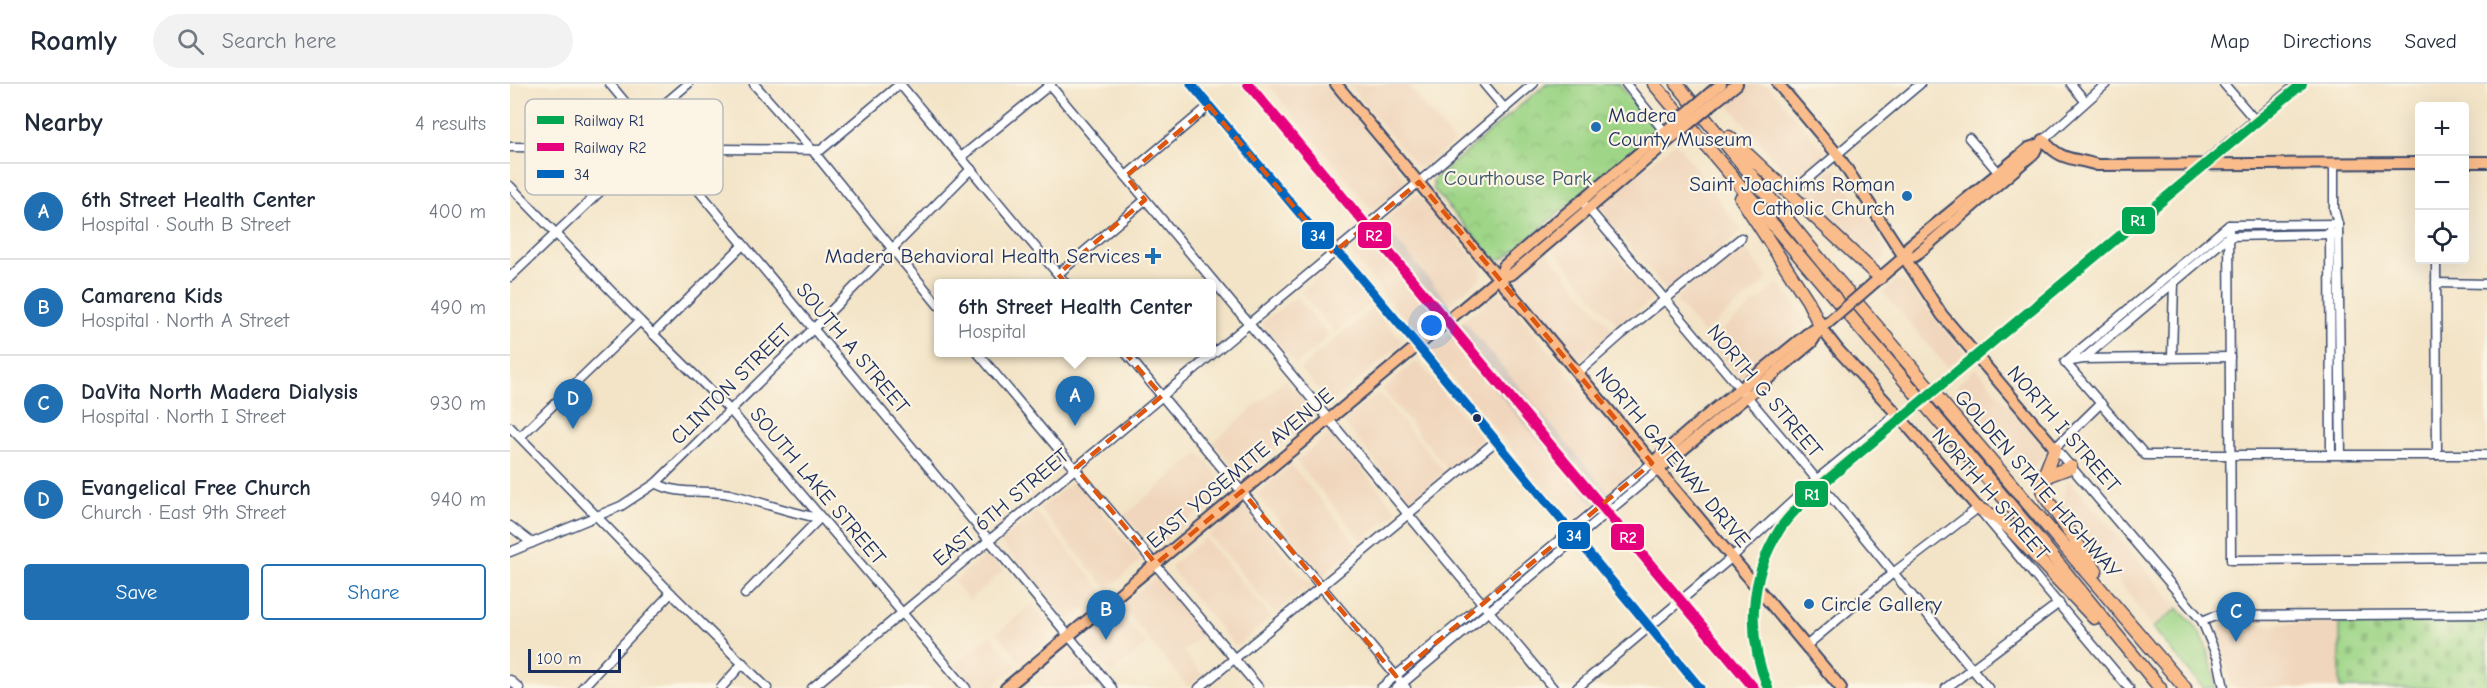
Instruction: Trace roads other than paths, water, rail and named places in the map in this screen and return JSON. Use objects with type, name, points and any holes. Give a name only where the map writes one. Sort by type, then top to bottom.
[{"type":"highway","name":"GOLDEN STATE HIGHWAY","points":[[1654,84],[2031,530],[2160,688]]},
{"type":"highway","name":"GOLDEN STATE HIGHWAY","points":[[1677,84],[1822,262],[2185,688]]},
{"type":"highway","points":[[1692,101],[1877,280]]},
{"type":"highway","points":[[1712,154],[1825,325]]},
{"type":"highway","points":[[2055,448],[2042,482],[2042,488],[2049,502],[2131,622]]},
{"type":"highway","points":[[2042,482],[2052,474],[2071,466]]},
{"type":"highway","points":[[1978,508],[1997,518],[2010,529],[2160,688]]},
{"type":"main road","name":"NORTH GATEWAY DRIVE","points":[[1336,84],[1841,688]]},
{"type":"main road","points":[[1712,98],[1721,84]]},
{"type":"main road","points":[[1712,98],[1737,84]]},
{"type":"main road","name":"NORTH I STREET","points":[[1778,84],[1837,154],[1942,315],[2055,448]]},
{"type":"main road","name":"EAST YOSEMITE AVENUE","points":[[1006,688],[1417,345],[1499,278],[1512,274],[1585,205],[1712,98]]},
{"type":"main road","points":[[1903,258],[1915,256],[2034,153],[2040,143]]},
{"type":"main road","points":[[2040,143],[2052,160],[2071,168],[2097,165],[2205,163],[2415,163]]},
{"type":"main road","points":[[1655,467],[1807,334],[1825,325],[1903,258],[1909,246],[2029,148],[2040,143]]},
{"type":"main road","points":[[2469,162],[2487,162]]},
{"type":"main road","name":"NORTH H STREET","points":[[1825,325],[1839,351],[1978,508]]},
{"type":"street","name":"SOUTH A STREET","points":[[610,84],[622,99]]},
{"type":"street","points":[[670,99],[688,84]]},
{"type":"street","points":[[754,84],[813,151],[934,299]]},
{"type":"street","points":[[723,150],[820,150],[900,84],[1062,279]]},
{"type":"street","points":[[961,158],[1050,84],[1212,279]]},
{"type":"street","points":[[1191,84],[1327,246],[1344,258],[1701,688]]},
{"type":"street","points":[[1484,84],[1505,109]]},
{"type":"street","name":"EAST 6TH STREET","points":[[1216,351],[1533,84]]},
{"type":"street","points":[[1626,84],[1668,135]]},
{"type":"street","points":[[1804,182],[1920,84]]},
{"type":"street","points":[[2071,84],[2085,101]]},
{"type":"street","points":[[2040,143],[2106,84]]},
{"type":"street","points":[[2224,84],[2255,120]]},
{"type":"street","points":[[2205,163],[2297,84]]},
{"type":"street","points":[[1126,176],[1209,106]]},
{"type":"street","points":[[1969,138],[1999,173]]},
{"type":"street","points":[[510,147],[525,147]]},
{"type":"street","points":[[2334,163],[2336,455]]},
{"type":"street","name":"CLINTON STREET","points":[[510,552],[597,517],[635,498],[656,483],[971,169]]},
{"type":"street","name":"SOUTH LAKE STREET","points":[[510,186],[640,321],[730,410],[966,688]]},
{"type":"street","points":[[510,277],[597,195]]},
{"type":"street","name":"SOUTH A STREET","points":[[702,195],[1112,688]]},
{"type":"street","points":[[1058,273],[1145,200]]},
{"type":"street","name":"NORTH G STREET","points":[[1585,205],[1988,688]]},
{"type":"street","points":[[2066,362],[2229,225],[2334,224]]},
{"type":"street","points":[[2229,225],[2231,560],[2487,558]]},
{"type":"street","points":[[2083,359],[2229,236],[2334,234]]},
{"type":"street","points":[[1578,373],[1741,238]]},
{"type":"street","points":[[653,334],[744,245]]},
{"type":"street","points":[[2436,264],[2437,455]]},
{"type":"street","points":[[2172,357],[2174,282]]},
{"type":"street","points":[[1216,283],[1553,688]]},
{"type":"street","points":[[2436,283],[2487,284]]},
{"type":"street","points":[[520,437],[640,321]]},
{"type":"street","points":[[981,357],[1259,688]]},
{"type":"street","points":[[1129,357],[1322,586],[1400,684]]},
{"type":"street","name":"EAST 6TH STREET","points":[[812,688],[1209,357]]},
{"type":"street","points":[[2066,362],[2083,359],[2230,357]]},
{"type":"street","points":[[2066,362],[2145,455],[2487,455]]},
{"type":"street","points":[[2055,448],[2101,403]]},
{"type":"street","points":[[1577,688],[1731,558],[1816,480],[1897,414]]},
{"type":"street","points":[[510,427],[767,688]]},
{"type":"street","points":[[1199,688],[1496,441]]},
{"type":"street","name":"NORTH I STREET","points":[[2055,448],[2202,621],[2218,659],[2224,688]]},
{"type":"street","points":[[1381,688],[1400,684],[1486,607],[1655,467]]},
{"type":"street","points":[[656,483],[672,491],[719,492],[797,515],[820,518]]},
{"type":"street","points":[[1806,646],[1893,573],[1978,508]]},
{"type":"street","name":"NORTH H STREET","points":[[1978,508],[2129,688]]},
{"type":"street","points":[[746,594],[820,518]]},
{"type":"street","points":[[510,526],[532,543]]},
{"type":"street","points":[[582,688],[671,593]]},
{"type":"street","points":[[1946,688],[2059,603]]},
{"type":"street","points":[[2202,621],[2215,616],[2487,614]]},
{"type":"street","points":[[721,688],[743,663]]},
{"type":"street","points":[[510,680],[519,688]]},
{"type":"rail line","name":"R2","points":[[1248,84],[1754,688]]},
{"type":"rail line","name":"R1","points":[[1768,688],[1756,648],[1754,607],[1762,567],[1770,547],[1789,517],[1821,485],[2302,84]]},
{"type":"place","name":"Madera County Museum","points":[[1596,127]]},
{"type":"place","name":"Saint Joachims Roman Catholic Church","points":[[1907,196]]},
{"type":"place","name":"Madera Behavioral Health Services","points":[[1153,256]]},
{"type":"place","name":"6th Street Health Center","points":[[1075,426]]},
{"type":"place","name":"Evangelical Free Church","points":[[573,429]]},
{"type":"place","name":"Circle Gallery","points":[[1809,604]]},
{"type":"place","name":"Camarena Kids","points":[[1106,640]]},
{"type":"place","name":"DaVita North Madera Dialysis","points":[[2236,642]]},
{"type":"park label","name":"Courthouse Park","points":[[1518,178]]}]
